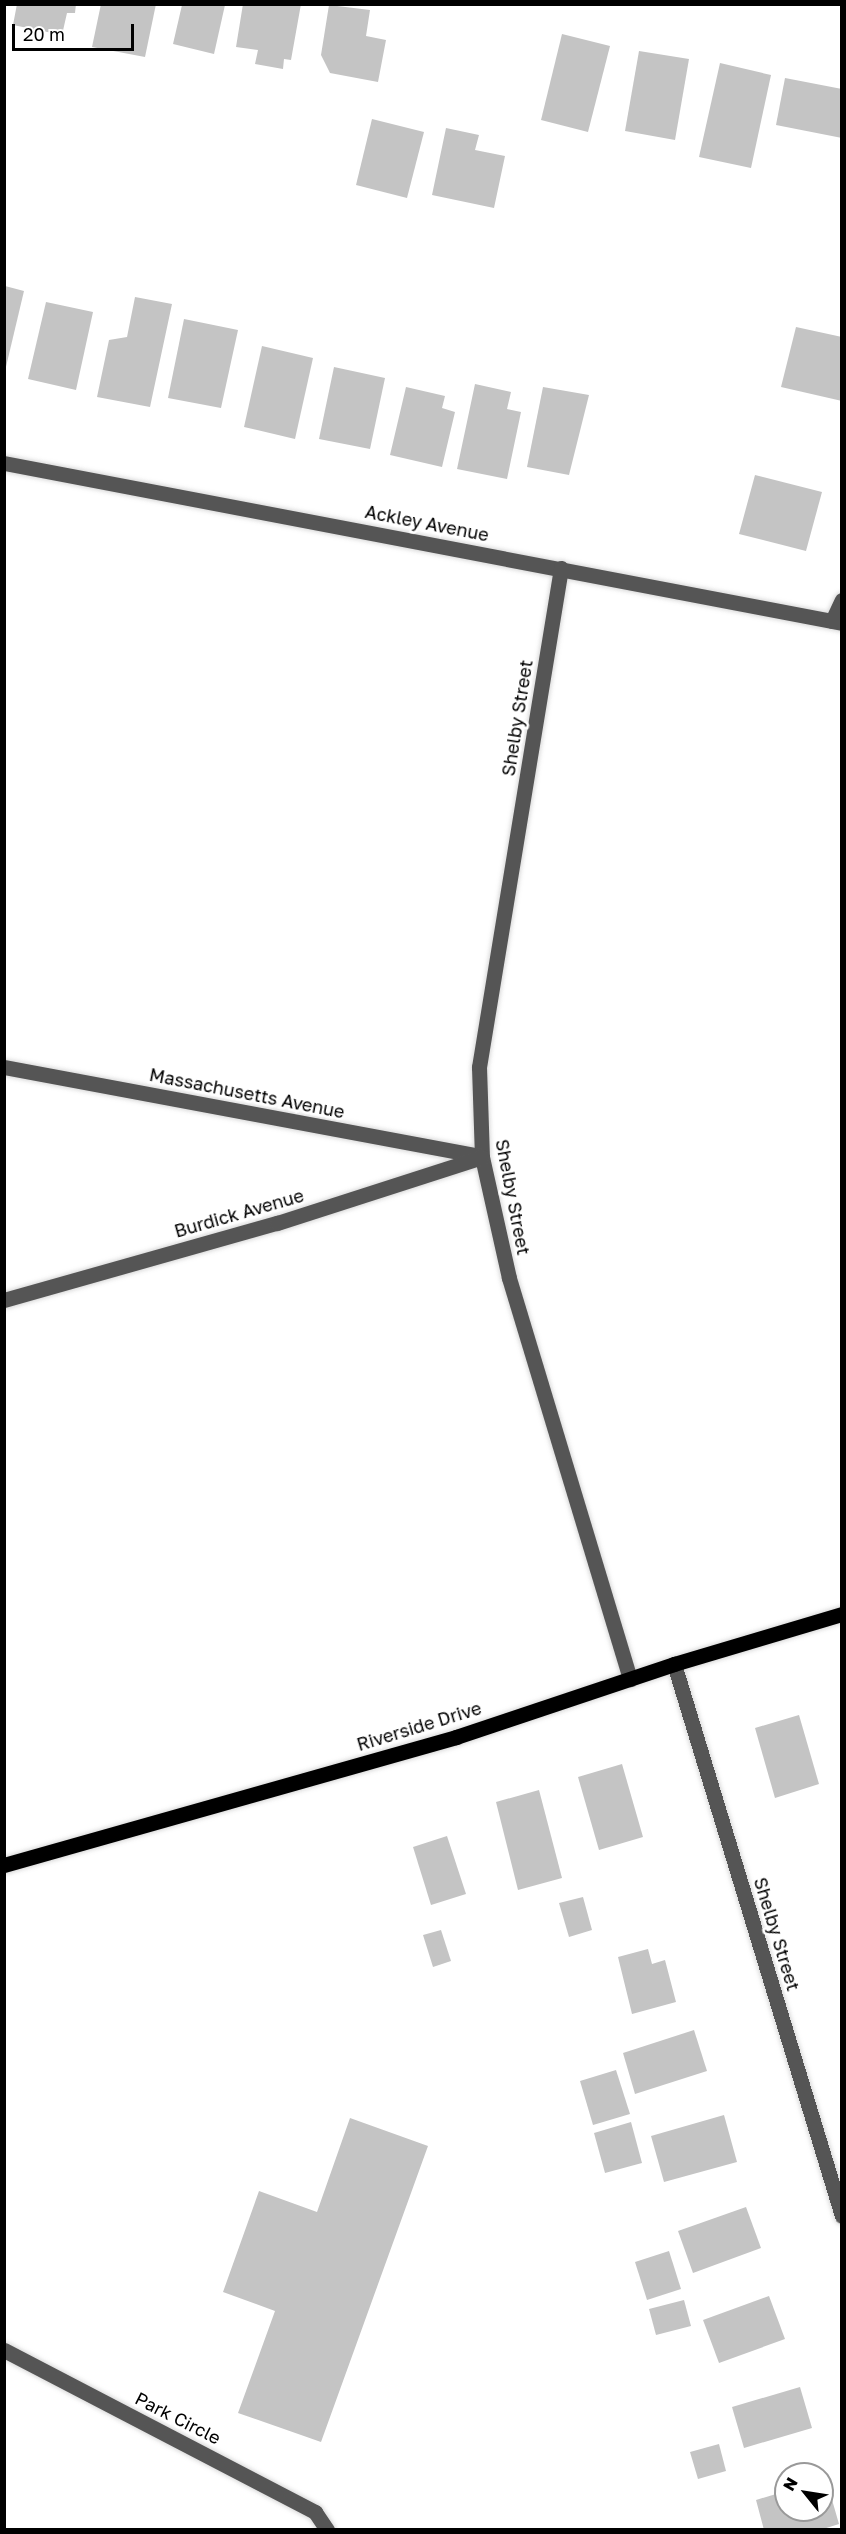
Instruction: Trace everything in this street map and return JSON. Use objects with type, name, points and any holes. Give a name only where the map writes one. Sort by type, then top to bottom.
[{"type":"main road","name":"Riverside Drive","points":[[4,1865],[456,1737],[674,1664],[842,1614]]},
{"type":"street","name":"Ackley Avenue","points":[[4,463],[837,622]]},
{"type":"street","name":"Shelby Street","points":[[561,568],[479,1067],[482,1157],[509,1278],[630,1679]]},
{"type":"street","points":[[837,622],[842,600]]},
{"type":"street","name":"Massachusetts Avenue","points":[[4,1067],[482,1157]]},
{"type":"street","name":"Burdick Avenue","points":[[4,1300],[277,1223],[482,1157]]},
{"type":"street","name":"Shelby Street","points":[[674,1664],[842,2216]]},
{"type":"street","name":"Park Circle","points":[[4,2350],[315,2512],[327,2529]]},
{"type":"building","points":[[17,4],[76,4],[75,13],[67,13],[62,35],[13,25]]},
{"type":"building","points":[[101,4],[156,4],[145,57],[92,47]]},
{"type":"building","points":[[243,4],[301,4],[291,60],[284,59],[283,69],[255,64],[258,50],[236,47]]},
{"type":"building","points":[[182,5],[225,5],[214,54],[173,44]]},
{"type":"building","points":[[329,5],[370,10],[366,36],[386,40],[378,82],[330,73],[321,55]]},
{"type":"building","points":[[562,34],[610,46],[588,132],[541,120]]},
{"type":"building","points":[[639,51],[689,59],[675,140],[625,131]]},
{"type":"building","points":[[720,63],[771,75],[751,168],[699,157]]},
{"type":"building","points":[[785,78],[842,89],[842,138],[776,125]]},
{"type":"building","points":[[372,119],[424,132],[407,198],[356,185]]},
{"type":"building","points":[[446,128],[479,135],[475,150],[505,156],[494,208],[432,195]]},
{"type":"building","points":[[5,286],[24,291],[5,371]]},
{"type":"building","points":[[135,297],[172,304],[150,407],[97,397],[109,340],[127,337]]},
{"type":"building","points":[[46,302],[93,312],[76,390],[28,379]]},
{"type":"building","points":[[184,319],[238,330],[221,408],[168,398]]},
{"type":"building","points":[[796,327],[842,337],[842,401],[781,387]]},
{"type":"building","points":[[262,346],[313,358],[295,439],[244,427]]},
{"type":"building","points":[[334,367],[385,378],[370,449],[319,439]]},
{"type":"building","points":[[475,384],[511,392],[507,409],[521,412],[507,479],[457,469]]},
{"type":"building","points":[[406,387],[445,396],[442,408],[455,412],[442,467],[390,455]]},
{"type":"building","points":[[543,387],[589,395],[569,475],[527,467]]},
{"type":"building","points":[[755,475],[822,492],[806,551],[739,534]]},
{"type":"building","points":[[799,1715],[819,1784],[775,1798],[755,1728]]},
{"type":"building","points":[[622,1764],[643,1837],[599,1850],[578,1777]]},
{"type":"building","points":[[539,1790],[562,1878],[518,1890],[496,1802]]},
{"type":"building","points":[[447,1836],[466,1894],[431,1905],[413,1847]]},
{"type":"building","points":[[583,1897],[592,1930],[569,1937],[559,1903]]},
{"type":"building","points":[[441,1930],[451,1961],[433,1967],[423,1935]]},
{"type":"building","points":[[648,1949],[652,1964],[665,1960],[676,2002],[632,2014],[618,1957]]},
{"type":"building","points":[[694,2030],[707,2071],[635,2094],[623,2053]]},
{"type":"building","points":[[616,2070],[630,2114],[593,2125],[580,2081]]},
{"type":"building","points":[[724,2115],[737,2162],[664,2182],[651,2136]]},
{"type":"building","points":[[350,2118],[428,2146],[321,2442],[238,2413],[275,2311],[223,2292],[259,2191],[317,2212]]},
{"type":"building","points":[[631,2122],[642,2163],[605,2173],[594,2133]]},
{"type":"building","points":[[746,2207],[761,2248],[693,2273],[678,2231]]},
{"type":"building","points":[[669,2251],[681,2289],[647,2300],[635,2262]]},
{"type":"building","points":[[769,2296],[785,2339],[719,2363],[703,2320]]},
{"type":"building","points":[[684,2300],[691,2326],[656,2335],[649,2309]]},
{"type":"building","points":[[800,2387],[812,2428],[744,2448],[732,2407]]},
{"type":"building","points":[[719,2444],[726,2471],[698,2479],[690,2452]]},
{"type":"building","points":[[774,2495],[774,2522],[834,2522],[834,2507],[839,2524],[820,2530],[764,2530],[756,2500]]}]
